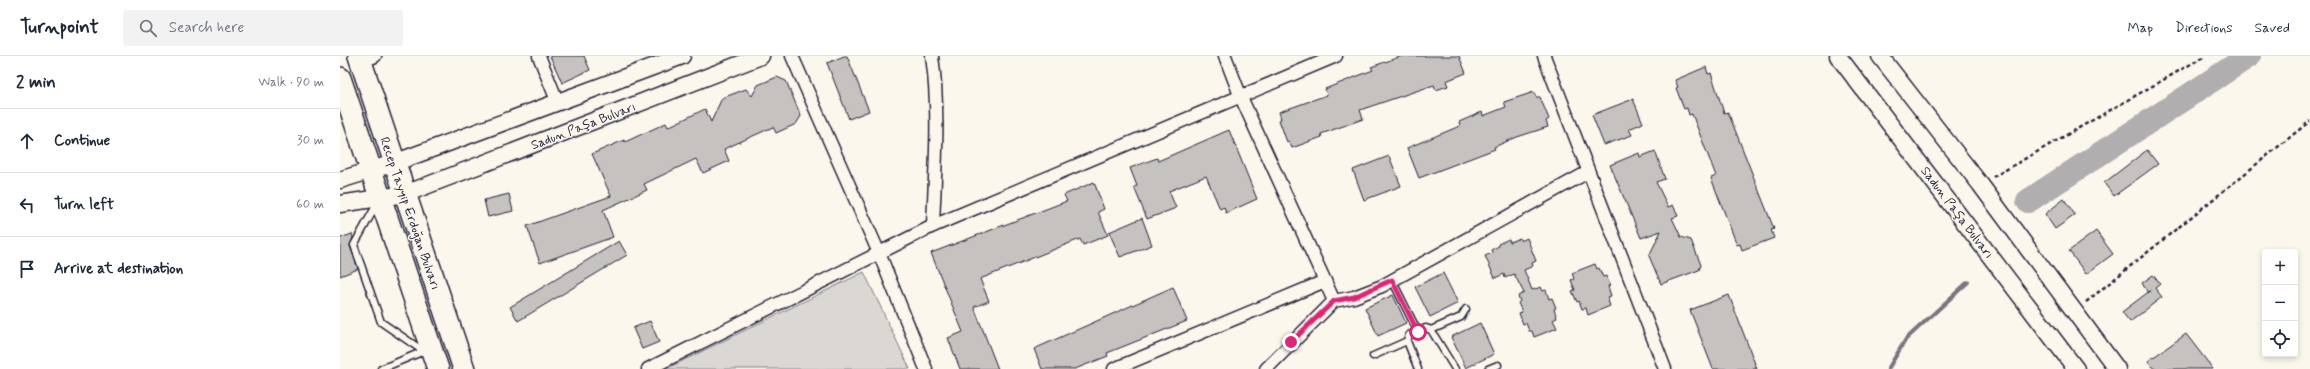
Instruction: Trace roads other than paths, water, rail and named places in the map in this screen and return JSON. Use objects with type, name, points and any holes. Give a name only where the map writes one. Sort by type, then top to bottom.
[{"type":"highway","name":"Recep Tayyip Erdoğan Bulvarı","points":[[365,58],[394,163],[464,369]]},
{"type":"highway","name":"Recep Tayyip Erdoğan Bulvarı","points":[[340,78],[432,360]]},
{"type":"main road","points":[[340,180],[394,163],[682,56]]},
{"type":"main road","name":"Sadun Paşa Bulvarı","points":[[340,204],[405,194],[761,56]]},
{"type":"main road","name":"Sadun Paşa Bulvarı","points":[[1838,56],[2076,369]]},
{"type":"main road","points":[[1880,56],[1980,184],[2116,369]]},
{"type":"street","points":[[539,56],[558,103]]},
{"type":"street","points":[[792,56],[879,253],[926,369]]},
{"type":"street","points":[[932,56],[936,90],[937,119],[932,226]]},
{"type":"street","points":[[1225,56],[1240,96],[1334,301]]},
{"type":"street","points":[[648,369],[932,226],[1336,56]]},
{"type":"street","points":[[1544,56],[1665,369]]},
{"type":"street","points":[[1266,369],[1334,301],[1354,297],[1392,280],[1588,172]]},
{"type":"street","points":[[1114,369],[1325,281]]},
{"type":"street","points":[[1254,369],[1274,360]]},
{"type":"lane","points":[[380,199],[354,246],[381,322],[432,360]]},
{"type":"lane","points":[[1392,280],[1418,332]]},
{"type":"lane","points":[[1431,330],[1461,316],[1466,309]]},
{"type":"lane","points":[[1418,369],[1407,341],[1409,335],[1426,328],[1431,330],[1455,369]]},
{"type":"lane","points":[[1373,356],[1407,341]]},
{"type":"lane","points":[[381,369],[432,360]]},
{"type":"lane","points":[[1488,369],[1498,365]]},
{"type":"waterway","points":[[2028,201],[2249,56]]},
{"type":"waterway","points":[[1888,369],[1906,339],[1968,282]]}]
